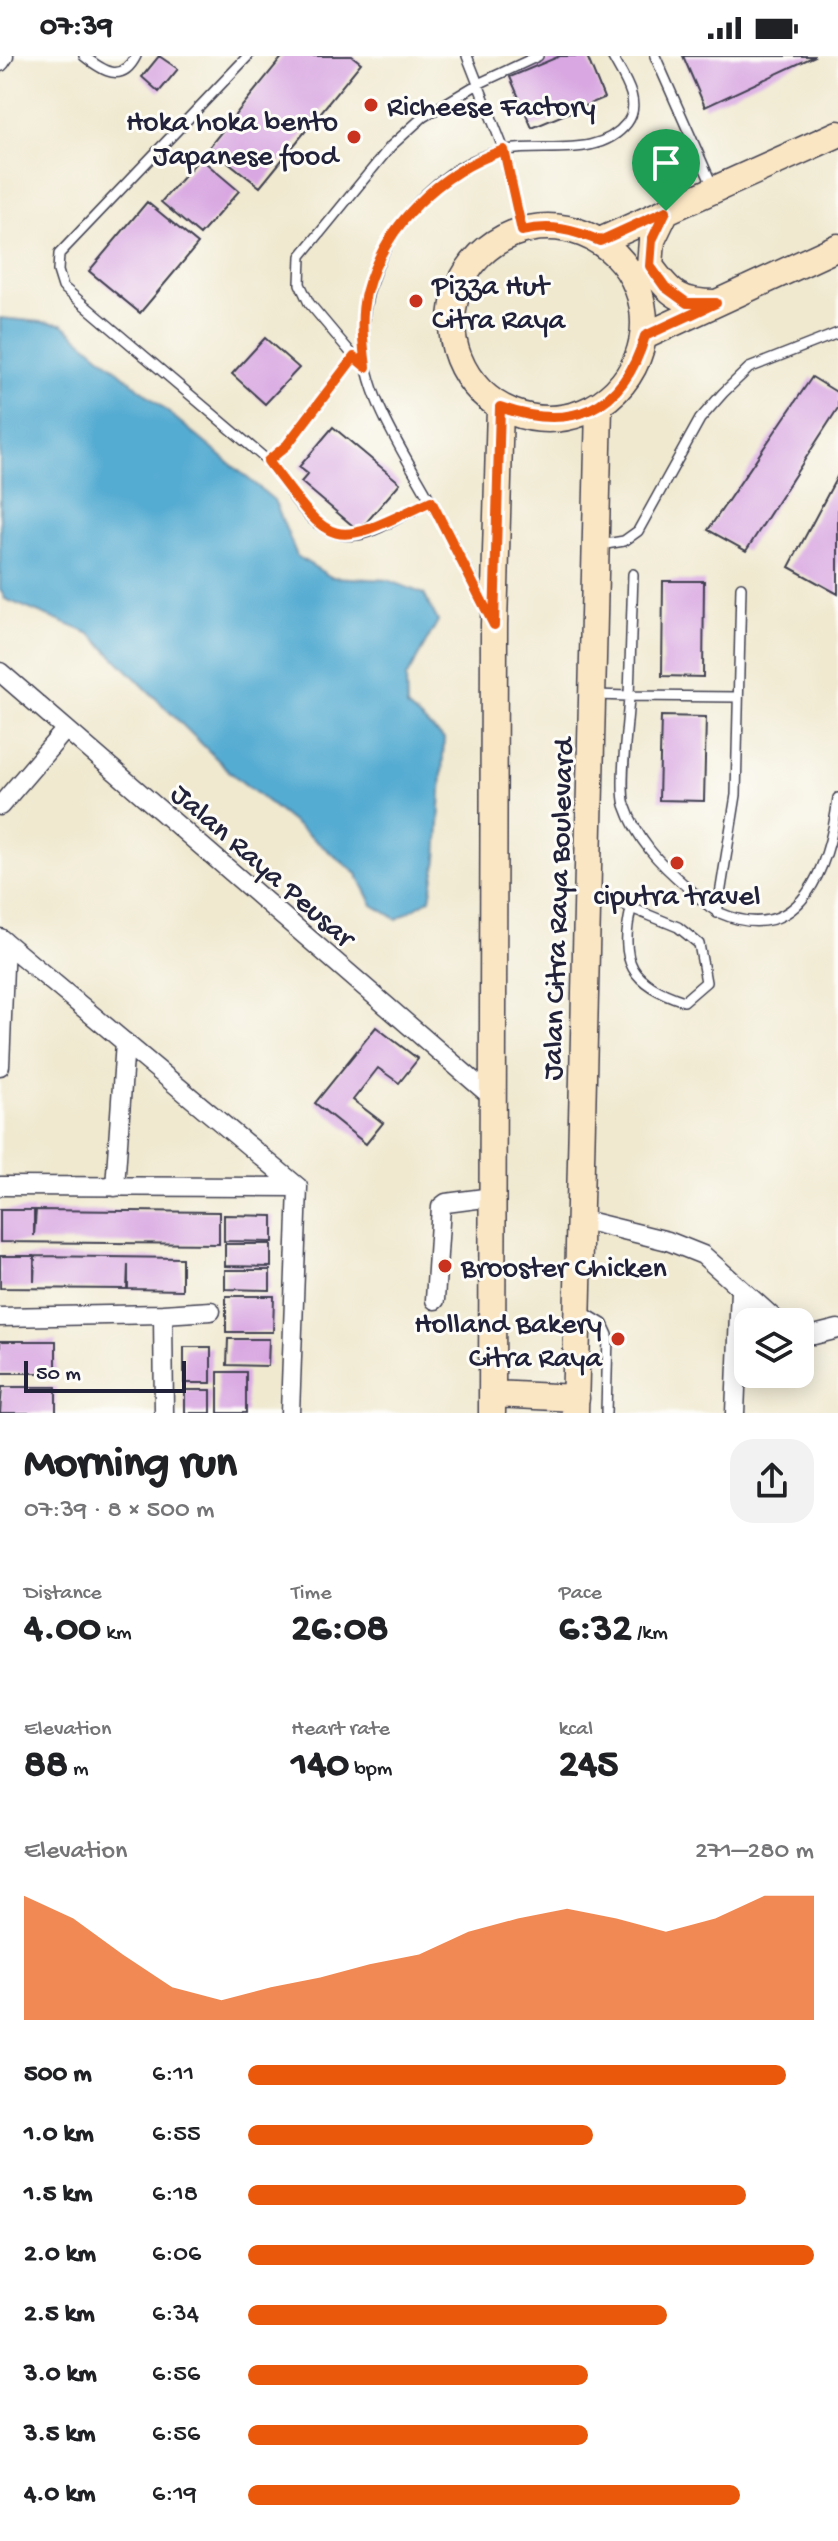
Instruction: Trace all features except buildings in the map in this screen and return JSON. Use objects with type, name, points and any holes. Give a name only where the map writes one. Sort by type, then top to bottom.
[{"type":"main road","points":[[600,241],[838,134]]},
{"type":"main road","points":[[666,211],[652,240],[650,266],[665,287],[687,303],[716,303]]},
{"type":"main road","points":[[541,226],[572,229],[600,241],[621,259],[636,282],[644,309],[645,336],[637,364],[621,388],[599,406],[567,418],[532,418],[500,407],[476,387],[459,362],[452,332],[453,301],[465,273],[485,250],[522,231],[541,226]]},
{"type":"main road","points":[[645,336],[838,247]]},
{"type":"main road","name":"Jalan Citra Raya Boulevard","points":[[575,1406],[599,406]]},
{"type":"main road","name":"Jalan Citra Raya Boulevard","points":[[492,1403],[494,625],[500,407]]},
{"type":"main road","points":[[492,1403],[575,1406]]},
{"type":"street","points":[[0,62],[4,56]]},
{"type":"street","name":"Jalan Raya Peusar","points":[[0,672],[492,1097]]},
{"type":"street","points":[[0,806],[65,730]]},
{"type":"street","points":[[2,940],[298,1187]]},
{"type":"street","points":[[0,1066],[2,940]]},
{"type":"street","points":[[115,1187],[125,1042]]},
{"type":"street","points":[[0,1186],[298,1187]]},
{"type":"street","points":[[290,1413],[298,1187]]},
{"type":"street","points":[[435,1300],[441,1207],[446,1203],[492,1197]]},
{"type":"street","points":[[579,1219],[668,1241],[703,1255],[762,1308]]},
{"type":"street","points":[[735,1413],[740,1289]]},
{"type":"street","points":[[0,1317],[211,1311]]},
{"type":"street","points":[[163,1314],[164,1413]]},
{"type":"street","points":[[814,1335],[838,1329]]},
{"type":"lane","points":[[84,56],[103,70],[118,74],[128,69],[136,56]]},
{"type":"lane","points":[[248,56],[59,254],[58,271],[63,287],[268,461],[310,519],[327,530],[358,535],[431,501]]},
{"type":"lane","points":[[467,56],[504,150],[522,231]]},
{"type":"lane","points":[[366,367],[309,303],[300,284],[301,256],[391,146],[423,117],[478,84],[538,56]]},
{"type":"lane","points":[[494,625],[394,435],[366,367],[363,338],[366,293],[390,239],[425,195],[470,162],[504,150],[540,146],[568,149],[591,144],[603,141],[627,123],[634,107],[612,56]]},
{"type":"lane","points":[[655,56],[715,190]]},
{"type":"lane","points":[[596,546],[624,541],[638,531],[700,419],[749,368],[838,333]]},
{"type":"lane","points":[[268,461],[287,445],[354,357]]},
{"type":"lane","points":[[633,574],[624,802],[641,841],[664,868],[717,913],[754,924],[784,917],[814,886],[834,831],[838,798]]},
{"type":"lane","points":[[717,913],[736,795],[741,587]]},
{"type":"lane","points":[[594,695],[738,697]]},
{"type":"lane","points":[[589,891],[678,927],[699,944],[706,982],[684,1001],[658,993],[628,965],[625,938],[631,909]]},
{"type":"lane","points":[[577,1308],[603,1324],[608,1335],[606,1413]]},
{"type":"water","points":[[0,318],[62,324],[274,500],[297,556],[331,577],[388,580],[424,594],[438,621],[406,678],[407,707],[444,739],[437,860],[430,899],[397,919],[373,905],[357,874],[231,773],[91,634],[5,599],[0,589]]},
{"type":"place","name":"Richeese Factory","points":[[371,105]]},
{"type":"place","name":"Hoka hoka bento Japanese food","points":[[354,137]]},
{"type":"place","name":"Pizza Hut Citra Raya","points":[[416,301]]},
{"type":"place","name":"ciputra travel","points":[[677,863]]},
{"type":"place","name":"Brooster Chicken","points":[[445,1266]]},
{"type":"place","name":"Holland Bakery Citra Raya","points":[[618,1339]]},
{"type":"route","points":[[504,150],[522,231],[541,226],[572,229],[600,241],[666,211],[652,240],[650,266],[665,287],[687,303],[716,303],[645,336],[637,364],[621,388],[599,406],[567,418],[532,418],[500,407],[494,625],[431,501],[358,535],[327,530],[310,519],[268,461],[287,445],[354,357],[366,367],[363,338],[366,293],[390,239],[425,195],[470,162],[504,150]]}]
